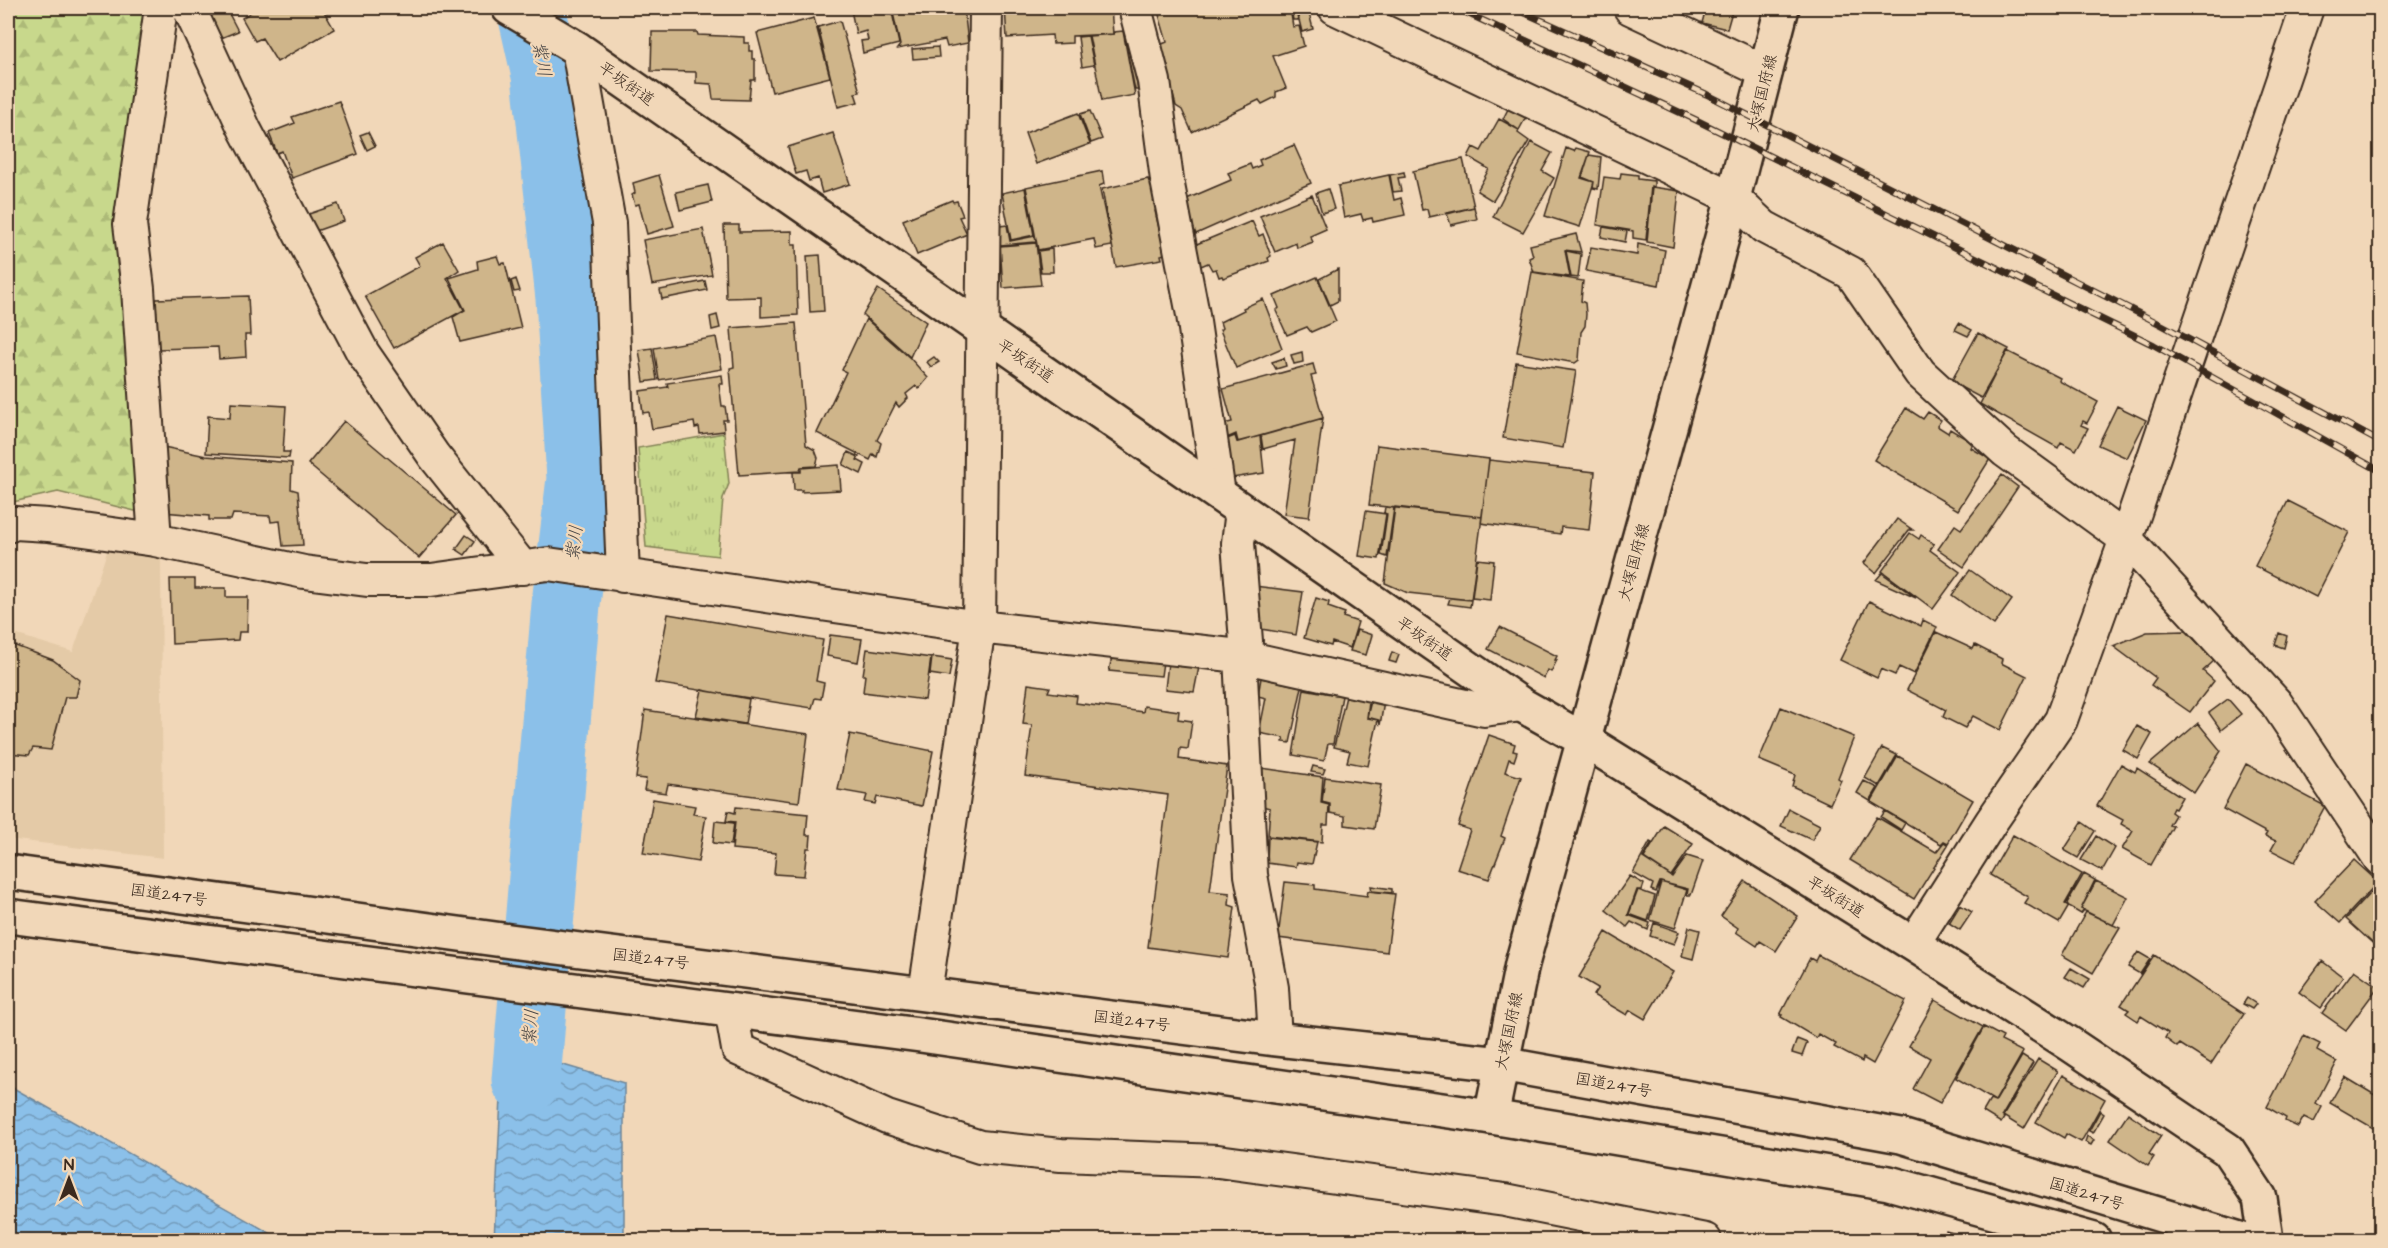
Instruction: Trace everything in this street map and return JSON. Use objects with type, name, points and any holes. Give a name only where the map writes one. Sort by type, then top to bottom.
[{"type":"main road","name":"平坂街道","points":[[509,8],[568,43],[1522,705],[1584,740],[1913,944],[2070,1044],[2228,1150],[2260,1198],[2266,1240]]},
{"type":"main road","name":"大塚国府線","points":[[1491,1117],[1522,964],[1733,198],[1782,8]]},
{"type":"main road","name":"国道247号","points":[[8,872],[510,941],[1275,1039],[1501,1064],[1901,1136],[2242,1240]]},
{"type":"main road","points":[[8,916],[920,1035],[1491,1117],[1889,1183],[2094,1240]]},
{"type":"street","points":[[154,540],[138,289],[130,224],[161,8]]},
{"type":"street","points":[[189,8],[245,130],[363,353],[434,456],[535,566]]},
{"type":"street","points":[[925,993],[979,627],[986,8]]},
{"type":"street","points":[[1135,8],[1154,81],[1167,180],[1238,543],[1246,641],[1240,656],[1251,875],[1272,988],[1275,1039]]},
{"type":"street","points":[[1335,8],[1733,198],[1764,227],[1851,273],[1920,373],[2005,451],[2127,539],[2276,703],[2380,859]]},
{"type":"street","points":[[1630,8],[1766,72]]},
{"type":"street","points":[[1913,944],[1991,822],[2061,720],[2127,539],[2307,8]]},
{"type":"street","points":[[568,43],[609,224],[608,573]]},
{"type":"street","points":[[8,526],[15,523],[48,525],[154,540],[281,568],[367,580],[431,580],[535,566],[608,573],[979,627],[1240,656],[1484,710],[1522,705]]},
{"type":"street","points":[[731,1010],[738,1049],[887,1117],[980,1147],[1061,1155],[1218,1161],[1505,1200],[1705,1240]]},
{"type":"shaded area","points":[[109,546],[161,555],[163,858],[8,839],[8,632],[73,652]]},
{"type":"green space","points":[[8,8],[147,8],[139,96],[117,263],[127,328],[139,512],[58,492],[8,503]]},
{"type":"green space","points":[[724,433],[729,484],[723,498],[718,556],[646,547],[638,448]]},
{"type":"water","points":[[550,1061],[624,1083],[624,1240],[494,1240],[502,1077],[541,1081]]},
{"type":"water","points":[[8,1085],[282,1240],[8,1240]]},
{"type":"building","points":[[226,8],[238,31],[221,38],[210,16]]},
{"type":"building","points":[[249,8],[322,8],[334,29],[277,62],[262,38],[255,41],[242,18],[251,12]]},
{"type":"building","points":[[891,8],[899,44],[863,53],[861,41],[868,40],[866,31],[856,34],[851,10]]},
{"type":"building","points":[[892,8],[964,8],[968,43],[947,47],[945,40],[897,49],[900,45]]},
{"type":"building","points":[[1005,8],[1111,8],[1113,34],[1072,36],[1072,43],[1053,44],[1052,35],[1007,38]]},
{"type":"building","points":[[1157,8],[1290,8],[1293,27],[1299,26],[1304,46],[1273,56],[1286,88],[1276,92],[1276,97],[1262,104],[1259,100],[1192,132],[1182,110],[1176,106],[1160,45],[1167,42]]},
{"type":"building","points":[[1706,8],[1733,8],[1727,29],[1702,23]]},
{"type":"building","points":[[1291,9],[1298,9],[1296,12],[1298,20],[1293,20]]},
{"type":"building","points":[[1308,9],[1313,29],[1302,32],[1297,12]]},
{"type":"building","points":[[814,18],[830,77],[772,92],[757,33]]},
{"type":"building","points":[[840,21],[860,92],[855,93],[858,102],[838,107],[818,27]]},
{"type":"building","points":[[1123,31],[1127,31],[1138,90],[1135,90]]},
{"type":"building","points":[[1123,31],[1135,95],[1102,101],[1089,36]]},
{"type":"building","points":[[652,32],[697,32],[698,35],[744,37],[744,43],[749,43],[749,51],[752,51],[752,59],[755,59],[755,80],[751,80],[749,100],[713,99],[711,84],[696,83],[696,72],[651,71]]},
{"type":"building","points":[[1088,36],[1094,65],[1082,67],[1078,37]]},
{"type":"building","points":[[938,47],[939,57],[913,59],[912,49]]},
{"type":"building","points":[[339,101],[358,154],[292,178],[282,151],[277,153],[269,133],[295,123],[292,117]]},
{"type":"building","points":[[1509,107],[1526,117],[1519,130],[1503,119]]},
{"type":"building","points":[[1090,111],[1102,139],[1091,143],[1080,114]]},
{"type":"building","points":[[1078,113],[1090,144],[1036,164],[1025,133]]},
{"type":"building","points":[[1499,119],[1519,130],[1518,133],[1529,141],[1493,201],[1477,191],[1489,169],[1468,157],[1473,147],[1481,151]]},
{"type":"building","points":[[368,132],[375,146],[367,150],[360,135]]},
{"type":"building","points":[[833,133],[850,184],[822,193],[818,178],[809,181],[806,171],[796,174],[788,147]]},
{"type":"building","points":[[1531,142],[1552,153],[1542,171],[1554,178],[1523,232],[1493,217]]},
{"type":"building","points":[[1294,145],[1311,183],[1196,234],[1182,201],[1231,180],[1228,173],[1250,164],[1252,169],[1261,165],[1259,160]]},
{"type":"building","points":[[1566,148],[1590,152],[1581,178],[1594,182],[1580,227],[1545,216]]},
{"type":"building","points":[[1589,155],[1601,157],[1598,189],[1593,188],[1594,182],[1582,177]]},
{"type":"building","points":[[1463,159],[1474,207],[1429,217],[1427,209],[1422,210],[1413,171]]},
{"type":"building","points":[[1102,171],[1104,184],[1099,186],[1112,246],[1096,249],[1094,239],[1038,250],[1026,187]]},
{"type":"building","points":[[1404,172],[1405,177],[1398,178],[1401,191],[1393,192],[1390,175]]},
{"type":"building","points":[[1621,173],[1638,175],[1638,179],[1654,181],[1654,187],[1651,186],[1646,240],[1633,238],[1633,231],[1597,225],[1604,177],[1620,179]]},
{"type":"building","points":[[659,175],[674,226],[647,234],[639,204],[635,205],[632,195],[635,193],[633,183]]},
{"type":"building","points":[[1389,175],[1394,200],[1401,198],[1405,215],[1373,222],[1372,218],[1363,220],[1361,214],[1344,218],[1338,186]]},
{"type":"building","points":[[1148,179],[1149,182],[1153,182],[1158,210],[1155,211],[1165,254],[1161,255],[1162,259],[1116,267],[1102,189]]},
{"type":"building","points":[[708,185],[712,202],[680,210],[676,192]]},
{"type":"building","points":[[1652,187],[1679,191],[1673,247],[1647,242]]},
{"type":"building","points":[[1025,188],[1034,235],[1011,240],[1002,193]]},
{"type":"building","points":[[1328,189],[1334,209],[1322,213],[1316,193]]},
{"type":"building","points":[[1312,195],[1326,229],[1310,236],[1313,242],[1297,248],[1296,243],[1275,252],[1260,216]]},
{"type":"building","points":[[952,200],[957,201],[963,216],[959,217],[967,234],[917,255],[903,220]]},
{"type":"building","points":[[338,204],[344,221],[313,232],[306,215]]},
{"type":"building","points":[[1474,207],[1477,219],[1451,225],[1447,214]]},
{"type":"building","points":[[1252,221],[1259,236],[1263,234],[1271,256],[1268,258],[1269,261],[1223,278],[1219,277],[1216,269],[1212,270],[1208,263],[1201,266],[1192,246]]},
{"type":"building","points":[[724,225],[739,225],[739,232],[792,231],[792,245],[796,245],[798,315],[761,317],[761,297],[726,298]]},
{"type":"building","points":[[1007,225],[1010,241],[1035,236],[1036,242],[1000,245],[1000,226]]},
{"type":"building","points":[[1603,227],[1627,231],[1625,242],[1601,237]]},
{"type":"building","points":[[703,229],[712,275],[652,285],[643,240]]},
{"type":"building","points":[[1576,234],[1581,252],[1565,250],[1570,277],[1534,272],[1529,258],[1533,256],[1530,245]]},
{"type":"building","points":[[443,242],[459,270],[447,278],[464,310],[394,348],[365,296],[420,266],[415,257]]},
{"type":"building","points":[[1036,243],[1041,285],[1003,288],[1000,246]]},
{"type":"building","points":[[1638,244],[1665,250],[1659,285],[1586,271],[1591,247],[1637,255]]},
{"type":"building","points":[[1052,249],[1053,272],[1041,272],[1038,251]]},
{"type":"building","points":[[1566,251],[1581,254],[1578,278],[1571,277]]},
{"type":"building","points":[[820,255],[824,311],[810,312],[807,256]]},
{"type":"building","points":[[497,256],[500,264],[505,263],[521,328],[460,342],[453,317],[465,310],[449,278],[478,269],[477,261]]},
{"type":"building","points":[[1338,269],[1338,301],[1330,305],[1319,279]]},
{"type":"building","points":[[1532,272],[1583,281],[1581,301],[1585,303],[1585,326],[1581,332],[1579,360],[1575,363],[1517,352]]},
{"type":"building","points":[[1317,277],[1336,321],[1311,332],[1307,327],[1287,335],[1276,311],[1279,308],[1274,296]]},
{"type":"building","points":[[516,279],[520,291],[514,292],[511,281]]},
{"type":"building","points":[[705,281],[707,290],[662,299],[660,290]]},
{"type":"building","points":[[878,289],[926,322],[910,357],[863,315]]},
{"type":"building","points":[[248,296],[250,335],[245,335],[246,357],[219,359],[218,347],[158,349],[156,299]]},
{"type":"building","points":[[1263,299],[1282,348],[1236,368],[1220,330],[1222,328],[1220,322]]},
{"type":"building","points":[[717,315],[720,328],[712,330],[710,317]]},
{"type":"building","points":[[866,319],[910,358],[928,378],[919,389],[916,386],[906,394],[908,398],[899,407],[896,403],[877,440],[881,443],[877,457],[873,454],[870,460],[817,433],[846,372],[842,370]]},
{"type":"building","points":[[796,323],[806,445],[815,450],[818,458],[816,466],[801,467],[800,471],[739,475],[730,368],[734,367],[731,328]]},
{"type":"building","points":[[1959,323],[1972,330],[1968,336],[1955,330]]},
{"type":"building","points":[[1978,333],[2009,349],[1981,398],[1951,382]]},
{"type":"building","points":[[716,337],[722,369],[659,380],[654,348]]},
{"type":"building","points":[[652,348],[657,380],[644,382],[639,350]]},
{"type":"building","points":[[2007,351],[2060,378],[2059,381],[2098,402],[2087,423],[2083,421],[2081,425],[2088,428],[2076,450],[2061,442],[2058,448],[1980,404]]},
{"type":"building","points":[[1302,352],[1303,362],[1294,364],[1291,355]]},
{"type":"building","points":[[934,357],[939,362],[931,367],[927,362]]},
{"type":"building","points":[[1284,358],[1286,366],[1276,369],[1272,362]]},
{"type":"building","points":[[1516,362],[1576,371],[1563,448],[1503,438]]},
{"type":"building","points":[[1313,364],[1316,375],[1311,376],[1323,418],[1238,442],[1236,434],[1227,438],[1223,424],[1232,422],[1223,389]]},
{"type":"building","points":[[722,375],[723,384],[719,384],[722,406],[725,406],[727,420],[723,420],[724,431],[700,434],[699,427],[695,428],[694,422],[652,429],[649,412],[643,413],[640,391],[668,387],[667,383]]},
{"type":"building","points":[[231,403],[286,406],[283,452],[290,452],[289,458],[206,453],[208,416],[230,418]]},
{"type":"building","points":[[2117,406],[2146,420],[2127,458],[2098,445]]},
{"type":"building","points":[[1906,408],[1923,419],[1928,412],[1941,420],[1937,426],[1948,433],[1950,429],[1973,443],[1971,448],[1990,459],[1958,510],[1874,460]]},
{"type":"building","points":[[1323,418],[1309,517],[1284,514],[1295,440],[1263,449],[1261,436]]},
{"type":"building","points":[[344,421],[456,515],[419,558],[308,464]]},
{"type":"building","points":[[1235,436],[1237,442],[1260,436],[1264,473],[1232,478],[1227,439]]},
{"type":"building","points":[[1377,445],[1489,459],[1482,517],[1369,505]]},
{"type":"building","points":[[159,446],[206,456],[292,463],[291,489],[298,491],[303,545],[283,546],[280,521],[271,522],[270,516],[233,514],[231,520],[209,520],[209,516],[163,512]]},
{"type":"building","points":[[848,452],[859,457],[857,460],[865,464],[861,474],[843,465]]},
{"type":"building","points":[[1489,460],[1595,472],[1589,530],[1561,527],[1560,534],[1481,523]]},
{"type":"building","points":[[839,465],[841,490],[801,492],[802,490],[794,490],[793,472],[801,472],[801,468]]},
{"type":"building","points":[[2002,475],[2018,487],[1964,567],[1938,549],[1955,525],[1961,529]]},
{"type":"building","points":[[2288,501],[2349,532],[2316,597],[2255,566]]},
{"type":"building","points":[[1385,507],[1394,508],[1387,557],[1381,555],[1387,514],[1384,513]]},
{"type":"building","points":[[1395,507],[1482,517],[1471,600],[1408,593],[1385,583]]},
{"type":"building","points":[[1366,511],[1386,514],[1379,559],[1359,556]]},
{"type":"building","points":[[1897,519],[1913,530],[1909,530],[1876,573],[1864,563]]},
{"type":"building","points":[[1910,533],[1919,539],[1921,535],[1934,544],[1930,550],[1960,572],[1933,609],[1882,571]]},
{"type":"building","points":[[466,535],[475,541],[465,555],[456,549]]},
{"type":"building","points":[[1477,559],[1494,561],[1490,600],[1472,598]]},
{"type":"building","points":[[1970,570],[2012,600],[1994,625],[1952,595]]},
{"type":"building","points":[[1882,573],[1916,598],[1876,580]]},
{"type":"building","points":[[170,579],[195,579],[195,588],[226,588],[226,597],[248,597],[247,632],[239,632],[238,640],[172,644]]},
{"type":"building","points":[[1254,586],[1303,592],[1296,635],[1261,629]]},
{"type":"building","points":[[1316,598],[1329,602],[1328,607],[1345,613],[1343,617],[1358,622],[1350,648],[1332,642],[1331,646],[1304,638]]},
{"type":"building","points":[[1450,598],[1471,600],[1470,607],[1448,604]]},
{"type":"building","points":[[1869,601],[1921,626],[1923,620],[1937,627],[1914,674],[1899,667],[1895,675],[1881,669],[1877,678],[1840,660]]},
{"type":"building","points":[[668,614],[823,640],[816,681],[824,683],[821,699],[815,698],[812,708],[655,683]]},
{"type":"building","points":[[1500,627],[1557,656],[1551,672],[1548,670],[1544,678],[1488,649]]},
{"type":"building","points":[[1357,630],[1372,635],[1366,655],[1350,651]]},
{"type":"building","points":[[2186,631],[2215,660],[2203,671],[2214,681],[2190,712],[2151,685],[2156,678],[2113,646],[2147,632]]},
{"type":"building","points":[[1936,632],[1973,649],[1975,645],[2002,659],[2001,663],[2027,676],[2000,730],[1973,716],[1965,728],[1943,717],[1946,710],[1907,690]]},
{"type":"building","points":[[2279,633],[2287,636],[2284,648],[2275,645]]},
{"type":"building","points":[[830,635],[862,639],[858,662],[827,656]]},
{"type":"building","points":[[8,643],[53,660],[80,680],[76,697],[65,697],[51,750],[33,748],[29,755],[8,753]]},
{"type":"building","points":[[867,649],[931,658],[925,700],[863,692]]},
{"type":"building","points":[[1392,652],[1399,655],[1396,663],[1389,661]]},
{"type":"building","points":[[1112,656],[1163,662],[1161,676],[1109,671]]},
{"type":"building","points":[[932,657],[952,660],[949,677],[930,674]]},
{"type":"building","points":[[1168,663],[1199,667],[1194,692],[1165,689]]},
{"type":"building","points":[[1261,678],[1302,687],[1290,743],[1283,742],[1284,738],[1259,733],[1266,698],[1258,696]]},
{"type":"building","points":[[1028,684],[1050,687],[1048,692],[1077,696],[1076,703],[1143,712],[1144,706],[1179,711],[1178,719],[1192,721],[1188,749],[1180,748],[1179,759],[1227,766],[1210,891],[1230,893],[1229,905],[1235,907],[1228,958],[1148,947],[1168,795],[1025,776],[1032,725],[1023,724]]},
{"type":"building","points":[[1304,689],[1342,696],[1333,744],[1328,744],[1324,761],[1293,755]]},
{"type":"building","points":[[702,690],[749,699],[745,724],[696,716]]},
{"type":"building","points":[[1346,696],[1369,701],[1367,718],[1378,720],[1368,766],[1347,762],[1350,751],[1334,747]]},
{"type":"building","points":[[2228,699],[2241,714],[2221,730],[2209,713]]},
{"type":"building","points":[[1371,701],[1384,702],[1380,725],[1379,720],[1367,717]]},
{"type":"building","points":[[1781,707],[1854,737],[1838,778],[1841,780],[1830,804],[1792,786],[1795,775],[1759,760]]},
{"type":"building","points":[[645,710],[808,734],[799,802],[668,784],[666,793],[644,790],[646,779],[636,778]]},
{"type":"building","points":[[2198,723],[2221,751],[2194,793],[2150,764]]},
{"type":"building","points":[[2137,726],[2152,734],[2138,759],[2123,750]]},
{"type":"building","points":[[850,734],[933,751],[922,806],[877,797],[875,804],[865,802],[867,795],[838,790]]},
{"type":"building","points":[[1489,735],[1515,744],[1513,751],[1517,752],[1514,761],[1509,759],[1505,772],[1521,777],[1501,836],[1505,838],[1489,879],[1457,869],[1470,830],[1458,826]]},
{"type":"building","points":[[1882,748],[1897,755],[1879,786],[1865,778]]},
{"type":"building","points":[[1898,756],[1973,800],[1948,843],[1944,841],[1941,844],[1871,802]]},
{"type":"building","points":[[2121,764],[2135,772],[2137,768],[2182,797],[2171,812],[2175,815],[2169,825],[2173,826],[2151,865],[2122,849],[2133,831],[2121,824],[2123,820],[2097,806]]},
{"type":"building","points":[[2246,764],[2325,806],[2295,862],[2271,850],[2276,841],[2265,836],[2267,833],[2223,809]]},
{"type":"building","points":[[1313,766],[1325,769],[1323,774],[1311,772]]},
{"type":"building","points":[[1261,768],[1323,777],[1321,803],[1329,805],[1328,825],[1323,825],[1322,842],[1268,836],[1270,808],[1262,806]]},
{"type":"building","points":[[1325,777],[1381,785],[1374,829],[1345,825],[1345,816],[1330,813],[1330,804],[1322,802]]},
{"type":"building","points":[[1864,781],[1878,788],[1870,801],[1857,793]]},
{"type":"building","points":[[653,799],[695,806],[693,814],[706,816],[698,862],[643,853]]},
{"type":"building","points":[[736,807],[808,814],[806,835],[811,835],[804,876],[774,874],[776,853],[732,849],[735,822],[726,821],[728,811],[735,813]]},
{"type":"building","points":[[1789,809],[1820,825],[1812,840],[1781,826]]},
{"type":"building","points":[[1885,811],[1905,823],[1901,830],[1881,817]]},
{"type":"building","points":[[1877,817],[1936,852],[1944,842],[1948,845],[1914,899],[1850,860]]},
{"type":"building","points":[[715,821],[734,823],[731,845],[713,843]]},
{"type":"building","points":[[2082,822],[2095,831],[2078,858],[2064,850]]},
{"type":"building","points":[[1664,826],[1693,844],[1671,876],[1644,858]]},
{"type":"building","points":[[2013,835],[2082,874],[2065,904],[2069,906],[2059,923],[2024,903],[2028,897],[1990,875]]},
{"type":"building","points":[[2096,836],[2115,848],[2102,871],[2081,860]]},
{"type":"building","points":[[1268,837],[1317,842],[1312,864],[1297,862],[1296,867],[1267,863]]},
{"type":"building","points":[[1650,842],[1652,843],[1643,858],[1672,877],[1687,856],[1703,861],[1691,895],[1687,895],[1688,889],[1660,882],[1656,892],[1651,890],[1653,884],[1633,873]]},
{"type":"building","points":[[2354,860],[2378,882],[2340,923],[2315,901]]},
{"type":"building","points":[[2084,874],[2095,880],[2081,909],[2084,910],[2081,914],[2069,907],[2067,903]]},
{"type":"building","points":[[1630,876],[1644,884],[1642,890],[1637,890],[1628,915],[1650,923],[1648,930],[1631,922],[1627,927],[1606,910]]},
{"type":"building","points":[[1745,881],[1798,916],[1776,951],[1760,941],[1757,946],[1736,932],[1738,928],[1721,916]]},
{"type":"building","points":[[2096,881],[2128,897],[2113,925],[2081,909]]},
{"type":"building","points":[[1285,882],[1315,885],[1315,889],[1367,896],[1368,891],[1395,894],[1387,952],[1278,938]]},
{"type":"building","points":[[1661,882],[1687,890],[1675,928],[1650,920]]},
{"type":"building","points":[[1371,886],[1392,889],[1392,893],[1372,891]]},
{"type":"building","points":[[1638,890],[1655,896],[1648,921],[1629,914]]},
{"type":"building","points":[[2371,892],[2380,900],[2380,950],[2346,919]]},
{"type":"building","points":[[1960,905],[1972,912],[1960,930],[1949,923]]},
{"type":"building","points":[[2086,912],[2120,928],[2093,973],[2062,955]]},
{"type":"building","points":[[1654,923],[1679,932],[1674,944],[1650,936]]},
{"type":"building","points":[[1689,927],[1700,930],[1693,959],[1682,956]]},
{"type":"building","points":[[1606,932],[1673,972],[1645,1019],[1630,1010],[1627,1015],[1593,995],[1598,988],[1579,977]]},
{"type":"building","points":[[2138,952],[2150,959],[2140,974],[2128,967]]},
{"type":"building","points":[[1818,955],[1906,1001],[1873,1064],[1863,1058],[1862,1062],[1834,1047],[1836,1044],[1818,1034],[1816,1038],[1781,1017],[1810,958],[1815,961]]},
{"type":"building","points":[[2154,955],[2244,1014],[2211,1064],[2180,1044],[2177,1047],[2165,1038],[2168,1033],[2141,1016],[2138,1021],[2126,1013],[2129,1010],[2121,1005]]},
{"type":"building","points":[[2322,961],[2343,977],[2321,1008],[2299,992]]},
{"type":"building","points":[[2071,968],[2090,979],[2084,988],[2065,977]]},
{"type":"building","points":[[2354,970],[2378,987],[2346,1030],[2322,1013]]},
{"type":"building","points":[[2247,998],[2256,1004],[2252,1009],[2243,1004]]},
{"type":"building","points":[[1935,1000],[1983,1027],[1940,1103],[1913,1089],[1930,1058],[1909,1046]]},
{"type":"building","points":[[1984,1027],[2003,1037],[2001,1041],[2023,1052],[1995,1101],[1956,1078]]},
{"type":"building","points":[[2304,1036],[2320,1044],[2317,1051],[2337,1062],[2316,1103],[2322,1107],[2314,1122],[2304,1117],[2298,1127],[2285,1121],[2286,1118],[2267,1107]]},
{"type":"building","points":[[1797,1039],[1807,1043],[1802,1056],[1792,1053]]},
{"type":"building","points":[[2022,1056],[2033,1063],[2002,1116],[2004,1118],[2001,1123],[1983,1112],[1990,1100],[1995,1102]]},
{"type":"building","points":[[2038,1059],[2058,1071],[2024,1129],[2003,1116]]},
{"type":"building","points":[[2063,1075],[2105,1099],[2081,1142],[2066,1134],[2064,1138],[2036,1122]]},
{"type":"building","points":[[2345,1077],[2380,1098],[2380,1132],[2330,1103]]},
{"type":"building","points":[[2100,1111],[2104,1114],[2093,1133],[2089,1131]]},
{"type":"building","points":[[2128,1113],[2161,1136],[2149,1154],[2154,1157],[2148,1166],[2110,1140]]},
{"type":"building","points":[[2087,1136],[2094,1140],[2091,1145],[2085,1142]]},
{"type":"building","points":[[1946,1231],[1975,1240],[1943,1240]]},
{"type":"waterway","name":"紫川","points":[[526,1080],[566,604],[581,479],[570,298],[546,75],[531,8]]},
{"type":"railway","points":[[1456,8],[1694,119],[2154,345],[2380,471]]},
{"type":"railway","points":[[1514,8],[1706,94],[2162,325],[2380,442]]}]
